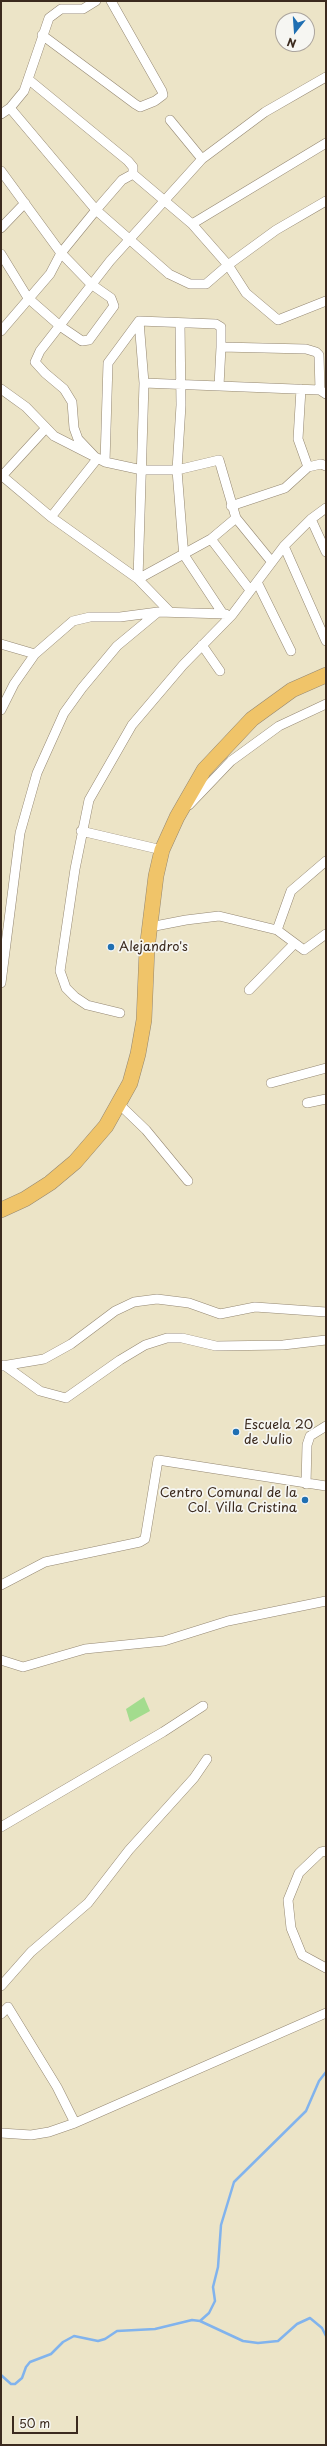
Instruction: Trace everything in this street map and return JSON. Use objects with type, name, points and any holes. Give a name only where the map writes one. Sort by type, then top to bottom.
[{"type":"main road","points":[[1,1210],[25,1199],[50,1183],[75,1162],[106,1126],[130,1083],[138,1054],[144,1020],[150,927],[156,876],[162,850],[177,817],[204,770],[252,719],[292,690],[326,675]]},
{"type":"street","points":[[1,114],[10,108],[24,91],[42,34],[49,18],[56,12],[66,9],[83,10],[96,1]]},
{"type":"street","points":[[42,34],[135,104],[140,106],[154,101],[163,95],[162,91],[111,1]]},
{"type":"street","points":[[101,460],[78,439],[74,428],[72,402],[64,389],[45,373],[35,362],[40,351],[91,284],[164,199],[202,159],[265,112],[326,77]]},
{"type":"street","points":[[28,79],[128,161],[133,167],[133,174]]},
{"type":"street","points":[[10,108],[96,210],[169,274],[190,284],[206,284],[228,265],[276,230],[326,202]]},
{"type":"street","points":[[170,120],[202,159]]},
{"type":"street","points":[[192,224],[326,143]]},
{"type":"street","points":[[1,171],[61,253],[91,284],[114,302],[114,306],[89,340],[82,341],[60,326],[28,298],[1,254]]},
{"type":"street","points":[[133,174],[192,224],[228,265],[246,293],[278,320],[326,301]]},
{"type":"street","points":[[1,331],[50,274],[61,253],[96,210],[122,180],[133,174]]},
{"type":"street","points":[[1,228],[25,204]]},
{"type":"street","points":[[139,321],[219,325],[221,347],[219,386]]},
{"type":"street","points":[[138,579],[144,383],[139,321]]},
{"type":"street","points":[[51,517],[101,460],[108,362],[139,321]]},
{"type":"street","points":[[180,323],[180,386],[177,470],[184,555],[228,614]]},
{"type":"street","points":[[144,383],[180,386],[301,389],[323,392],[319,356],[316,352],[306,349],[221,347]]},
{"type":"street","points":[[1,389],[26,407],[54,436],[101,460],[142,470],[177,470],[218,460],[231,506],[236,518],[271,561]]},
{"type":"street","points":[[301,389],[298,438],[308,467]]},
{"type":"street","points":[[46,428],[2,476],[51,517],[138,579],[170,612]]},
{"type":"street","points":[[231,506],[285,488],[308,467],[321,464],[326,466]]},
{"type":"street","points":[[120,1012],[87,1005],[75,997],[66,988],[60,971],[81,831],[89,800],[132,725],[257,582],[271,561],[284,546],[311,519],[326,508]]},
{"type":"street","points":[[138,579],[211,539],[236,518]]},
{"type":"street","points":[[311,519],[326,552]]},
{"type":"street","points":[[211,539],[250,590]]},
{"type":"street","points":[[284,546],[326,641]]},
{"type":"street","points":[[257,582],[291,651]]},
{"type":"street","points":[[1,710],[14,684],[35,654],[73,621],[90,617],[120,617],[158,612],[228,614]]},
{"type":"street","points":[[1,982],[20,833],[37,773],[64,713],[82,688],[117,646],[158,612]]},
{"type":"street","points":[[1,644],[35,654]]},
{"type":"street","points":[[202,645],[220,671]]},
{"type":"street","points":[[177,817],[238,756],[279,726],[326,704]]},
{"type":"street","points":[[81,831],[162,850]]},
{"type":"street","points":[[277,930],[292,891],[326,862]]},
{"type":"street","points":[[150,927],[186,920],[219,916],[277,930],[301,949],[308,949],[326,934]]},
{"type":"street","points":[[249,990],[294,944]]},
{"type":"street","points":[[271,1083],[326,1068]]},
{"type":"street","points":[[307,1103],[326,1099]]},
{"type":"street","points":[[119,1104],[146,1130],[188,1181]]},
{"type":"street","points":[[3,1366],[44,1359],[71,1344],[115,1311],[134,1302],[157,1299],[189,1303],[220,1314],[255,1307],[326,1312]]},
{"type":"street","points":[[3,1366],[40,1391],[66,1398],[120,1360],[146,1346],[167,1338],[182,1338],[216,1346],[283,1345],[326,1340]]},
{"type":"street","points":[[306,1484],[307,1445],[310,1436],[326,1426]]},
{"type":"street","points":[[1,1585],[44,1562],[140,1542],[147,1534],[158,1460],[326,1486]]},
{"type":"street","points":[[1,1660],[23,1667],[85,1649],[164,1641],[228,1621],[326,1601]]},
{"type":"street","points":[[1,1827],[163,1732],[203,1706]]},
{"type":"street","points":[[1,1986],[31,1952],[88,1903],[129,1850],[194,1778],[207,1759]]},
{"type":"street","points":[[326,1851],[321,1852],[299,1873],[288,1900],[291,1928],[302,1955],[326,1968]]},
{"type":"street","points":[[1,2014],[8,2007],[57,2087],[75,2123]]},
{"type":"street","points":[[1,2133],[32,2135],[49,2132],[75,2123],[326,2014]]},
{"type":"green space","points":[[144,1697],[150,1711],[130,1722],[126,1709]]},
{"type":"waterway","points":[[200,2321],[209,2313],[215,2301],[213,2287],[218,2267],[221,2225],[234,2182],[306,2111],[319,2081],[326,2072]]},
{"type":"waterway","points":[[1,2375],[11,2384],[15,2384],[22,2378],[26,2367],[30,2362],[51,2354],[63,2342],[74,2336],[98,2341],[105,2339],[117,2331],[155,2329],[192,2320],[200,2321],[243,2341],[258,2343],[278,2341],[297,2324],[310,2318],[322,2328],[326,2336]]},
{"type":"place","name":"Alejandro's","points":[[111,947]]},
{"type":"place","name":"Escuela 20 de Julio","points":[[236,1432]]},
{"type":"place","name":"Centro Comunal de la Col. Villa Cristina","points":[[305,1500]]}]
